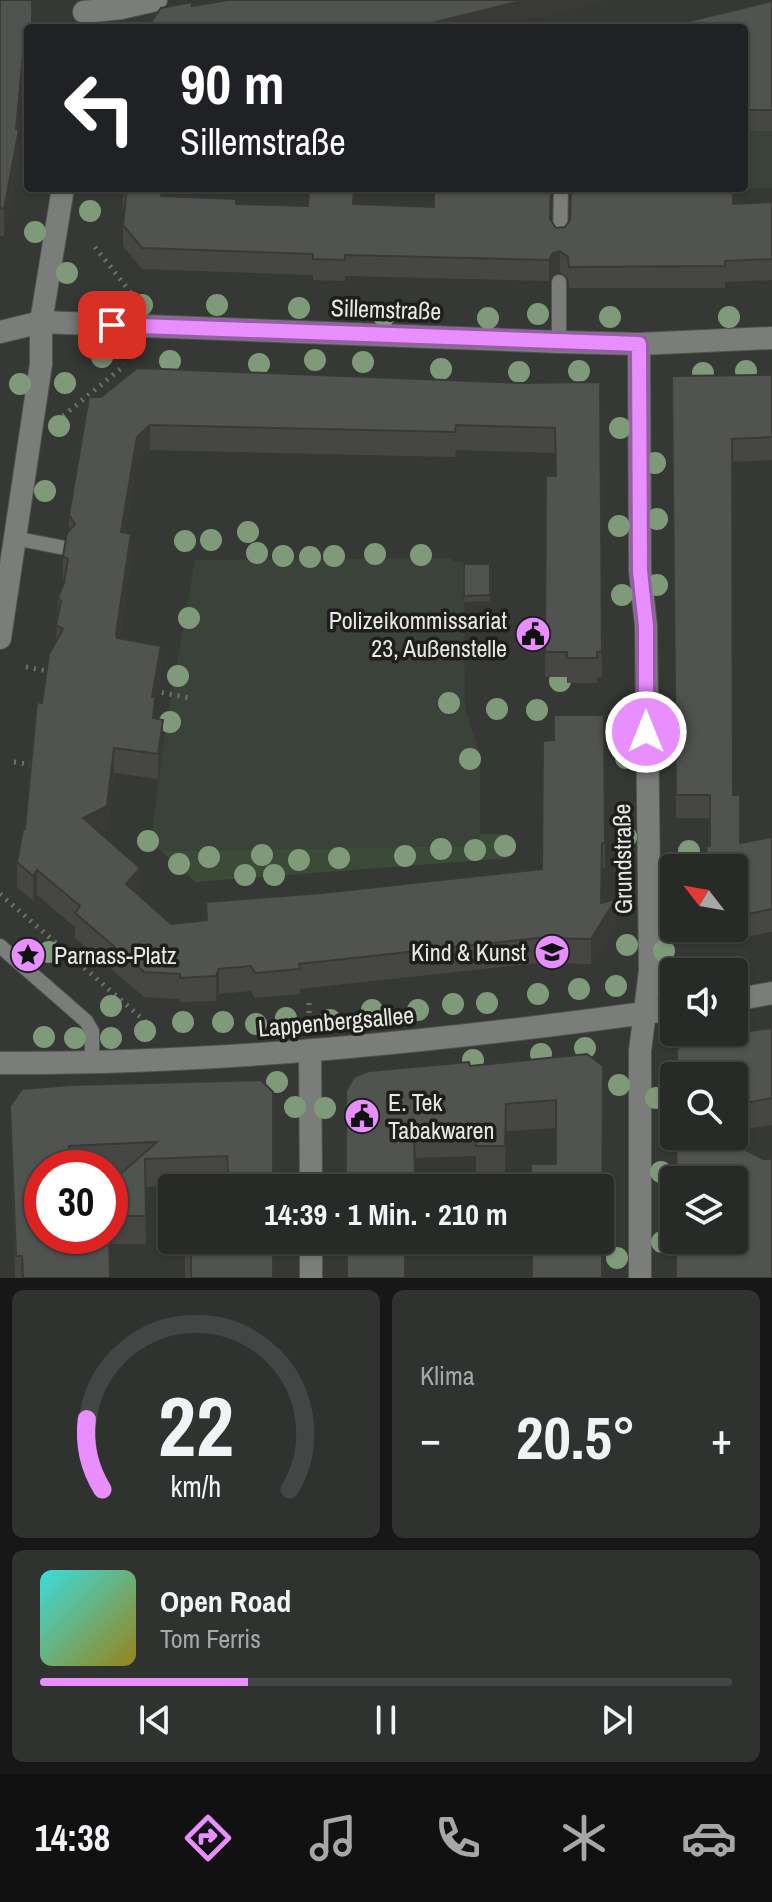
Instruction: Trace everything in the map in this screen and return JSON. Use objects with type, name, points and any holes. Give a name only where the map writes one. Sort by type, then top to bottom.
[{"type":"street","points":[[83,13],[156,0]]},
{"type":"street","points":[[0,638],[41,364],[41,322],[62,192]]},
{"type":"street","name":"Sillemstraße","points":[[0,332],[41,322],[639,344],[772,338]]},
{"type":"street","name":"Grundstraße","points":[[639,344],[640,571],[646,626],[650,965],[640,1051],[640,1278]]},
{"type":"street","points":[[748,997],[772,993]]},
{"type":"street","name":"Lappenbergsallee","points":[[0,1063],[92,1063],[310,1051],[660,1011]]},
{"type":"street","points":[[310,1051],[311,1174]]},
{"type":"street","points":[[311,1254],[311,1278]]},
{"type":"lane","points":[[560,240],[561,192]]},
{"type":"lane","points":[[559,282],[559,342]]},
{"type":"lane","points":[[14,538],[65,548]]},
{"type":"lane","points":[[0,946],[86,1021],[92,1031],[92,1063]]},
{"type":"path","points":[[95,247],[131,293]]},
{"type":"path","points":[[63,416],[125,365]]},
{"type":"path","points":[[26,667],[52,672]]},
{"type":"path","points":[[144,689],[190,698]]},
{"type":"path","points":[[14,762],[39,766]]},
{"type":"path","points":[[0,894],[146,1022]]},
{"type":"shaded area","points":[[772,19],[772,188],[748,189],[748,24]]},
{"type":"shaded area","points":[[453,558],[453,562],[464,562],[465,708],[480,755],[480,846],[161,851],[151,841],[163,745],[195,560]]},
{"type":"green space","points":[[480,834],[508,834],[509,858],[195,882],[161,851],[479,846]]},
{"type":"building","points":[[0,0],[32,0],[32,24],[24,24],[16,129],[19,129],[4,209],[0,208]]},
{"type":"building","points":[[228,0],[525,0],[427,24],[150,24],[161,8],[192,2],[192,6]]},
{"type":"building","points":[[772,1],[772,110],[748,110],[748,24],[677,24]]},
{"type":"building","points":[[127,192],[236,199],[236,204],[308,206],[309,192],[354,192],[353,204],[434,207],[434,192],[551,192],[550,219],[556,228],[565,227],[570,220],[571,192],[733,192],[733,204],[772,202],[772,259],[725,261],[725,266],[569,267],[568,257],[560,251],[553,253],[549,260],[345,255],[345,260],[313,259],[313,254],[142,248],[123,225]]},
{"type":"building","points":[[137,368],[521,383],[600,382],[602,652],[597,652],[597,658],[567,658],[567,652],[545,652],[546,476],[556,476],[555,428],[456,425],[455,432],[150,425],[137,437],[121,532],[131,534],[116,634],[117,638],[161,646],[152,697],[155,697],[153,718],[163,720],[158,754],[114,748],[107,806],[83,818],[140,868],[126,884],[171,924],[207,920],[206,902],[542,869],[543,741],[554,740],[554,715],[604,715],[605,843],[602,843],[601,903],[616,899],[591,939],[538,938],[299,964],[300,969],[255,973],[251,966],[219,969],[216,976],[180,978],[180,974],[144,972],[75,913],[80,906],[37,870],[33,876],[17,862],[25,829],[37,702],[42,703],[49,654],[63,629],[56,625],[61,601],[58,597],[68,559],[63,556],[67,533],[75,524],[69,515],[89,397],[101,397]]},
{"type":"building","points":[[772,375],[772,437],[732,439],[733,795],[740,795],[740,843],[772,837],[772,909],[748,914],[748,854],[707,854],[706,847],[710,846],[710,795],[676,795],[672,376]]},
{"type":"building","points":[[464,564],[490,564],[490,595],[464,596]]},
{"type":"building","points":[[772,1028],[772,1098],[748,1103],[748,1062],[677,1062],[680,1046],[748,1046],[748,1031]]},
{"type":"building","points":[[587,1054],[603,1066],[602,1174],[531,1174],[531,1164],[556,1164],[556,1100],[506,1104],[505,1146],[476,1146],[476,1129],[414,1130],[415,1174],[346,1174],[346,1091],[354,1077],[369,1071],[469,1062],[470,1066]]},
{"type":"building","points":[[261,1080],[273,1092],[273,1174],[228,1174],[227,1156],[145,1159],[146,1216],[128,1216],[128,1167],[157,1142],[69,1146],[69,1150],[24,1150],[24,1254],[109,1254],[110,1278],[23,1278],[22,1256],[16,1256],[10,1106],[22,1089]]},
{"type":"building","points":[[677,1150],[746,1150],[763,1159],[772,1159],[772,1278],[676,1278],[676,1254],[748,1254],[748,1166],[676,1166]]},
{"type":"building","points":[[191,1254],[273,1254],[273,1278],[191,1278]]},
{"type":"building","points":[[347,1254],[405,1254],[405,1278],[347,1278]]},
{"type":"building","points":[[532,1254],[602,1254],[602,1278],[532,1278]]},
{"type":"place","name":"Polizeikommissariat 23, Außenstelle","points":[[533,634]]},
{"type":"place","name":"Kind & Kunst","points":[[552,952]]},
{"type":"place","name":"Parnass-Platz","points":[[28,955]]},
{"type":"place","name":"E. Tek Tabakwaren","points":[[362,1116]]},
{"type":"route","points":[[112,325],[639,344],[640,571],[646,626],[646,732]]}]
